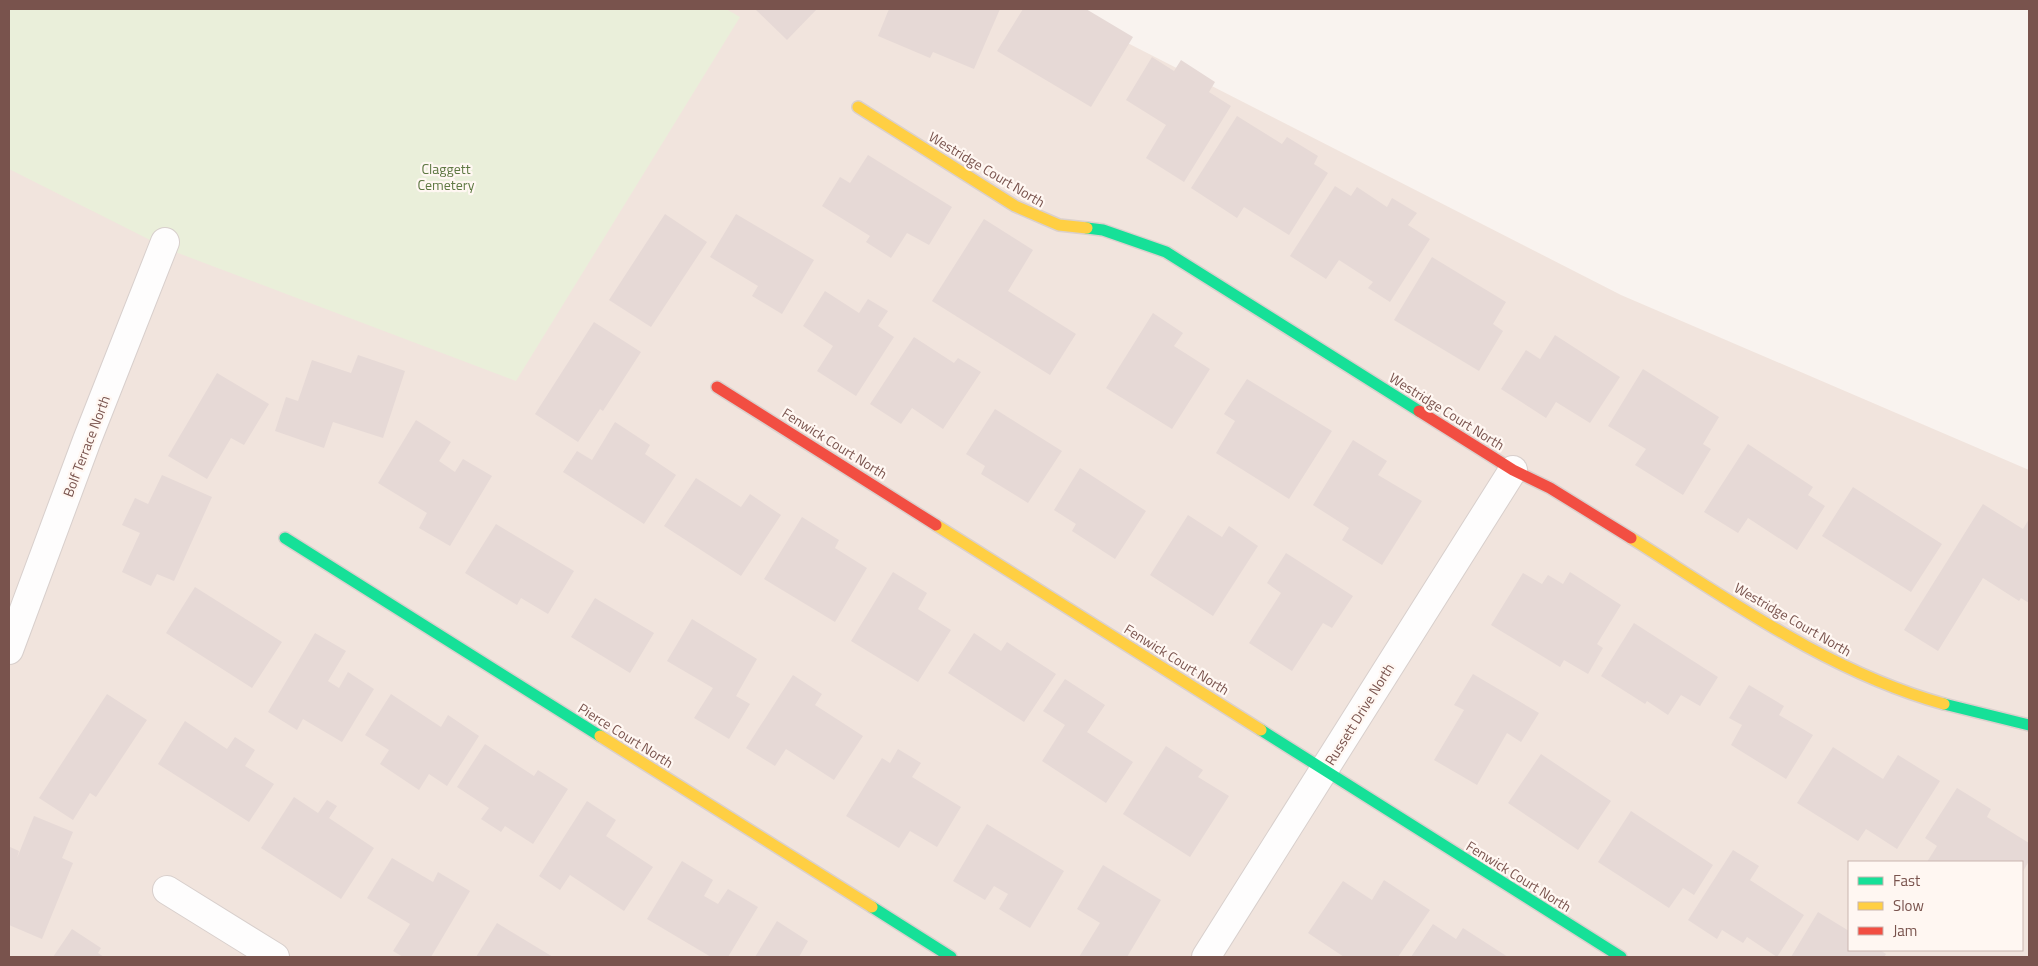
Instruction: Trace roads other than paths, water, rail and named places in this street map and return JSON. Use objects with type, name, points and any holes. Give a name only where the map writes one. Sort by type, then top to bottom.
[{"type":"street","name":"Westridge Court North","points":[[858,107],[1015,206],[1042,219],[1059,225],[1103,230],[1166,252],[1513,470],[1550,488],[1791,638],[1833,661],[1880,683],[1936,702],[2029,725]]},
{"type":"street","name":"Bolf Terrace North","points":[[9,650],[87,440],[165,242]]},
{"type":"street","name":"Fenwick Court North","points":[[717,387],[1621,957]]},
{"type":"street","name":"Russett Drive North","points":[[1206,957],[1513,470]]},
{"type":"street","name":"Pierce Court North","points":[[285,538],[951,957]]},
{"type":"street","points":[[167,890],[275,957]]},
{"type":"park label","name":"Claggett Cemetery","points":[[446,176]]}]
